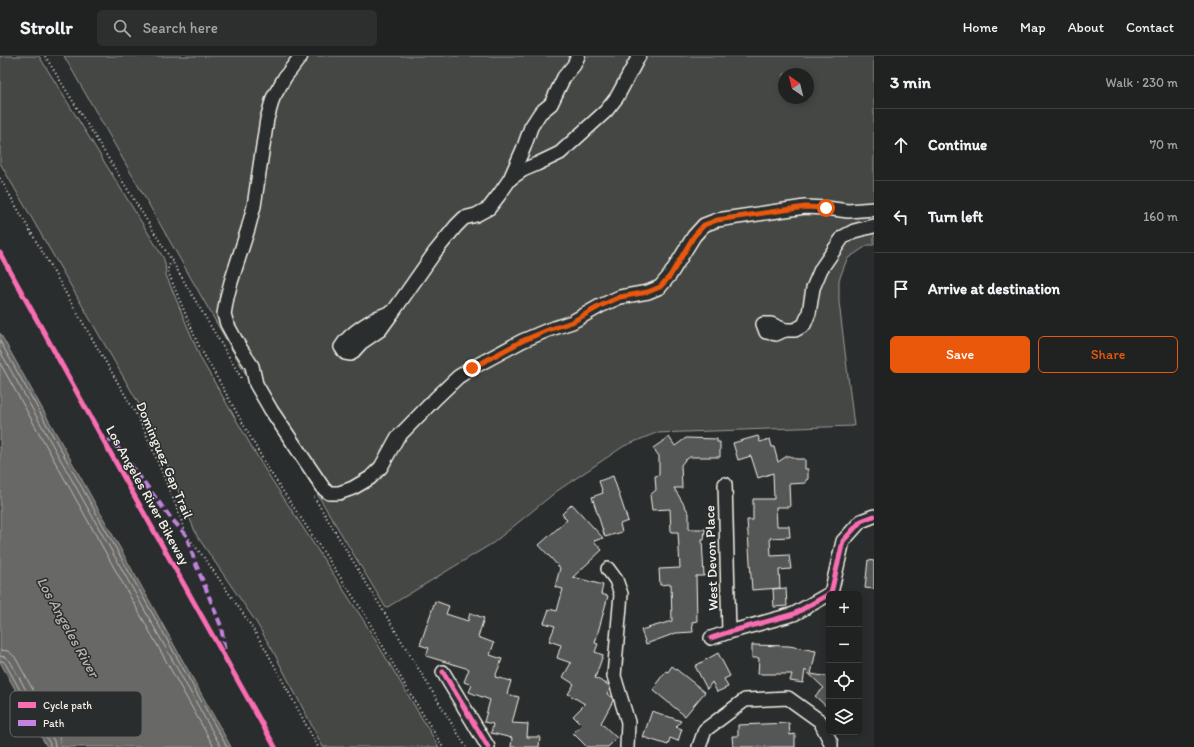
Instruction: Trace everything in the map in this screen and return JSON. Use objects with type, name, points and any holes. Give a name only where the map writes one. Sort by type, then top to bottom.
[{"type":"street","points":[[301,56],[285,77],[274,98],[267,119],[254,206],[231,282],[224,314],[226,324],[238,346],[252,366],[256,384],[271,410],[324,489],[329,493],[339,493],[353,488],[370,478],[381,467],[397,438],[458,377],[472,368],[522,341],[572,322],[600,306],[620,297],[648,292],[660,287],[670,276],[694,236],[704,225],[717,220],[805,207],[848,211],[874,209]]},
{"type":"street","points":[[393,312],[435,252],[456,226],[464,218],[476,215],[489,208],[499,195],[510,179],[524,147],[530,127],[540,114],[551,104],[564,77],[574,65],[578,56]]},
{"type":"street","points":[[510,179],[522,170],[560,153],[606,111],[617,97],[639,56]]},
{"type":"street","points":[[785,330],[796,330],[804,324],[809,313],[813,288],[821,269],[844,237],[854,231],[874,226]]},
{"type":"street","name":"West Devon Place","points":[[725,484],[729,632]]},
{"type":"street","points":[[712,638],[794,614],[831,593],[844,541],[861,522],[874,516]]},
{"type":"street","points":[[608,569],[616,580],[621,594],[614,676],[628,722],[626,747]]},
{"type":"street","points":[[443,672],[488,747]]},
{"type":"street","points":[[699,747],[705,730],[745,700],[788,698],[820,721],[832,747]]},
{"type":"path","points":[[172,261],[168,267],[168,272],[198,344],[220,384],[269,470],[364,613],[405,685],[443,747]]},
{"type":"shaded area","points":[[0,56],[39,56],[163,257],[166,275],[201,359],[264,468],[364,621],[439,747],[323,747],[273,651],[256,622],[197,536],[151,425],[0,163]]},
{"type":"shaded area","points":[[64,56],[874,56],[874,245],[868,245],[847,259],[839,280],[839,302],[854,426],[656,433],[624,446],[557,491],[493,543],[386,608],[264,406]]},
{"type":"water","name":"Los Angeles River","points":[[0,333],[231,747],[47,747],[41,737],[142,737],[142,691],[16,691],[0,662]]},
{"type":"building","points":[[758,436],[760,442],[770,439],[778,462],[787,456],[796,459],[805,459],[805,469],[808,469],[808,479],[806,480],[806,483],[789,484],[790,507],[776,507],[777,526],[789,526],[790,537],[770,538],[771,556],[789,555],[791,569],[779,570],[780,588],[752,590],[747,520],[753,520],[753,499],[774,499],[773,473],[758,478],[751,456],[738,460],[733,443]]},
{"type":"building","points":[[669,437],[675,446],[686,438],[717,439],[717,442],[720,442],[720,457],[690,457],[684,461],[681,465],[682,488],[674,488],[689,513],[689,529],[705,529],[704,540],[702,540],[704,576],[696,576],[697,621],[692,622],[693,632],[676,633],[646,644],[641,630],[672,621],[671,584],[660,585],[659,569],[680,568],[678,532],[671,532],[670,509],[652,510],[650,495],[656,490],[655,476],[659,475],[659,456],[653,448]]},
{"type":"building","points":[[613,476],[628,521],[620,524],[622,532],[605,537],[592,497],[603,493],[599,481]]},
{"type":"building","points":[[572,504],[603,538],[594,541],[602,550],[573,577],[603,585],[601,594],[608,596],[595,643],[598,644],[595,652],[603,655],[595,678],[609,685],[610,689],[607,694],[612,697],[613,701],[601,723],[617,738],[608,747],[587,747],[573,733],[582,725],[573,716],[585,704],[568,694],[574,684],[563,677],[571,663],[557,658],[561,645],[549,641],[555,626],[544,623],[549,609],[557,611],[563,589],[555,587],[560,568],[539,545],[567,520],[562,514]]},
{"type":"building","points":[[868,560],[874,561],[874,589],[865,588]]},
{"type":"building","points":[[786,588],[787,606],[774,607],[773,589]]},
{"type":"building","points":[[435,601],[449,606],[446,614],[468,621],[470,613],[484,618],[478,637],[494,643],[490,655],[502,659],[495,677],[511,681],[507,694],[519,697],[512,723],[528,724],[527,737],[540,737],[539,747],[511,747],[512,738],[491,733],[493,724],[484,722],[490,700],[469,692],[472,685],[464,682],[469,669],[426,656],[429,648],[420,645]]},
{"type":"building","points":[[752,645],[789,646],[816,651],[811,674],[826,676],[826,706],[815,696],[824,688],[805,670],[803,683],[790,681],[792,674],[758,674],[759,658],[752,658]]},
{"type":"building","points":[[718,653],[730,676],[724,679],[728,687],[717,692],[712,682],[707,689],[695,666]]},
{"type":"building","points":[[672,666],[705,692],[685,716],[653,690],[666,671],[668,672]]},
{"type":"building","points":[[652,711],[681,721],[676,727],[682,729],[678,741],[670,738],[668,745],[643,737]]},
{"type":"building","points":[[789,723],[790,735],[795,734],[795,747],[733,747],[732,736],[738,736],[738,725]]},
{"type":"marked path","points":[[104,440],[110,441],[118,448],[170,517],[186,535],[195,562],[221,626],[225,652]]},
{"type":"cycle path","name":"Los Angeles River Bikeway","points":[[0,253],[275,747]]},
{"type":"cycle path","points":[[711,638],[794,614],[831,593],[843,541],[861,521],[874,516]]},
{"type":"cycle path","points":[[443,672],[488,747]]},
{"type":"route","points":[[472,368],[522,341],[572,322],[600,306],[620,297],[648,292],[660,287],[670,276],[694,236],[704,225],[717,220],[805,207],[826,208]]}]
